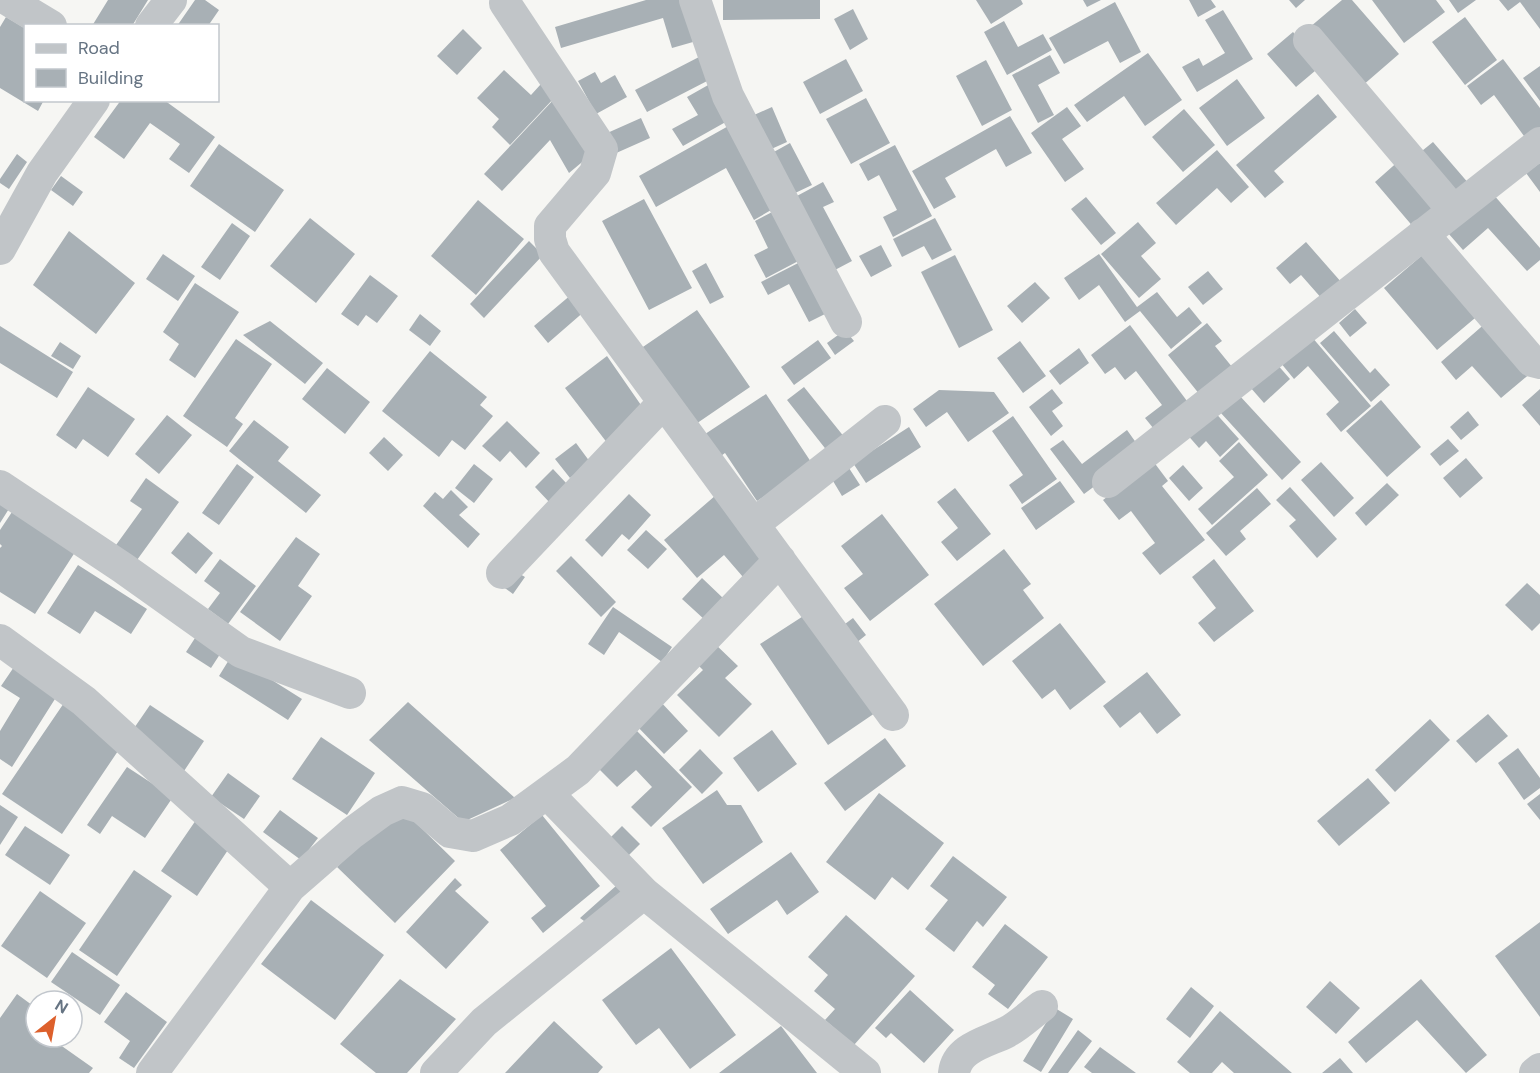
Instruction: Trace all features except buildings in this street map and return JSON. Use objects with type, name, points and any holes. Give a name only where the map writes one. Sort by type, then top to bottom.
[{"type":"street","points":[[8,0],[48,24]]},
{"type":"street","points":[[153,24],[171,0]]},
{"type":"street","points":[[695,0],[728,96],[846,322]]},
{"type":"street","points":[[504,1],[602,149],[595,173],[550,226],[550,239],[554,252],[892,715]]},
{"type":"street","points":[[1309,40],[1453,210]]},
{"type":"street","points":[[0,249],[42,173],[93,102]]},
{"type":"street","points":[[1108,482],[1540,143]]},
{"type":"street","points":[[1423,234],[1533,361],[1540,363]]},
{"type":"street","points":[[502,573],[664,402]]},
{"type":"street","points":[[754,524],[885,421]]},
{"type":"street","points":[[0,486],[123,568],[241,652],[350,693]]},
{"type":"street","points":[[152,1073],[290,887],[352,833],[382,811],[402,802],[422,808],[450,832],[473,836],[510,820],[578,770],[780,560]]},
{"type":"street","points":[[0,640],[84,701],[290,887]]},
{"type":"street","points":[[547,793],[644,893],[865,1073]]},
{"type":"street","points":[[436,1073],[484,1022],[644,893]]},
{"type":"street","points":[[954,1073],[968,1049],[1009,1031],[1041,1006]]},
{"type":"street","points":[[1535,1073],[1540,1070]]}]
